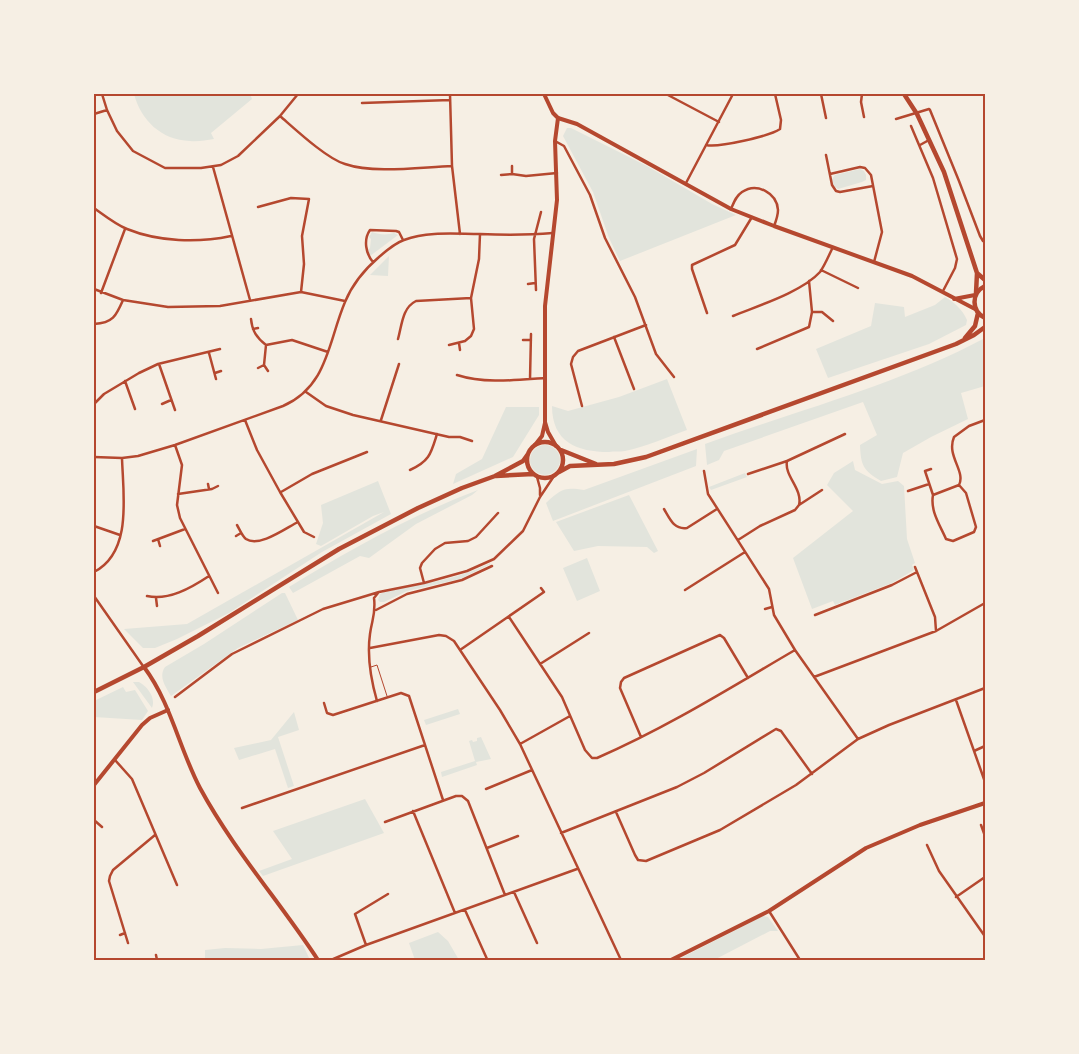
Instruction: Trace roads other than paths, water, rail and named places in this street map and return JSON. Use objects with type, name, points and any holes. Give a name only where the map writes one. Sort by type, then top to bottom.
[{"type":"main road","points":[[544,94],[553,114],[558,118],[577,124],[731,208],[774,226],[912,276],[977,311],[985,318]]},
{"type":"main road","points":[[904,94],[929,140],[950,188],[976,274],[977,311],[975,326],[962,341]]},
{"type":"main road","points":[[558,118],[555,141],[556,200],[545,306],[545,378],[548,432],[563,458],[562,468],[559,472]]},
{"type":"main road","points":[[976,274],[985,280]]},
{"type":"main road","points":[[954,299],[976,294],[985,286]]},
{"type":"main road","points":[[495,476],[535,476],[546,478],[554,476],[570,466],[624,463],[646,457],[764,416],[962,341],[985,327]]},
{"type":"main road","points":[[94,692],[144,667],[241,611],[340,549],[418,508],[462,488],[495,476],[523,461],[542,436],[546,422]]},
{"type":"main road","points":[[535,445],[548,442],[586,461],[599,465]]},
{"type":"main road","points":[[528,454],[527,463],[535,476]]},
{"type":"main road","points":[[144,667],[158,688],[200,787],[218,818],[318,960]]},
{"type":"main road","points":[[94,785],[142,724],[168,710]]},
{"type":"main road","points":[[671,960],[769,911],[866,848],[920,825],[985,803]]},
{"type":"street","points":[[102,94],[117,131],[133,151],[165,168],[213,167],[230,162],[280,116],[298,94]]},
{"type":"street","points":[[450,94],[452,166],[460,234]]},
{"type":"street","points":[[666,94],[719,122]]},
{"type":"street","points":[[686,183],[733,94]]},
{"type":"street","points":[[706,145],[719,146],[772,133],[780,129],[781,120],[775,94]]},
{"type":"street","points":[[821,94],[826,118]]},
{"type":"street","points":[[862,94],[864,117]]},
{"type":"street","points":[[362,103],[450,100]]},
{"type":"street","points":[[94,114],[107,110]]},
{"type":"street","points":[[896,119],[930,110],[980,236],[985,241]]},
{"type":"street","points":[[280,116],[300,134],[344,164],[367,168],[452,166]]},
{"type":"street","points":[[911,126],[933,178],[957,260],[956,268],[942,292]]},
{"type":"street","points":[[920,145],[929,140]]},
{"type":"street","points":[[555,141],[564,146],[590,195],[605,238],[635,297],[656,354],[674,377]]},
{"type":"street","points":[[826,155],[832,185],[836,191],[840,192],[873,186]]},
{"type":"street","points":[[512,166],[512,174]]},
{"type":"street","points":[[213,167],[250,300]]},
{"type":"street","points":[[830,174],[860,167],[865,168],[871,176],[882,232],[874,262]]},
{"type":"street","points":[[502,175],[526,176],[557,173]]},
{"type":"street","points":[[731,208],[736,197],[743,191],[754,188],[764,190],[773,198],[777,205],[777,216],[774,226]]},
{"type":"street","points":[[258,207],[291,198],[309,199],[302,236],[304,264],[301,292]]},
{"type":"street","points":[[94,208],[126,228],[152,236],[202,241],[231,236]]},
{"type":"street","points":[[536,290],[534,239],[541,212]]},
{"type":"street","points":[[707,312],[692,265],[735,245],[752,217]]},
{"type":"street","points":[[101,293],[126,228]]},
{"type":"street","points":[[373,262],[366,252],[367,234],[370,230],[396,231],[399,232],[403,240]]},
{"type":"street","points":[[94,457],[122,458],[138,456],[176,445],[291,403],[306,392],[320,373],[345,301],[355,283],[373,262],[403,240],[427,234],[553,233]]},
{"type":"street","points":[[449,345],[459,343],[471,336],[474,329],[471,298],[479,259],[480,234]]},
{"type":"street","points":[[733,316],[796,289],[809,281],[821,270],[833,247]]},
{"type":"street","points":[[821,270],[858,288]]},
{"type":"street","points":[[757,348],[806,329],[810,324],[812,312],[809,281]]},
{"type":"street","points":[[528,284],[535,283]]},
{"type":"street","points":[[94,289],[123,300],[168,308],[220,306],[301,292],[345,301]]},
{"type":"street","points":[[398,339],[405,310],[409,304],[416,301],[471,298]]},
{"type":"street","points":[[94,324],[103,324],[113,318],[123,300]]},
{"type":"street","points":[[812,312],[822,312],[833,320]]},
{"type":"street","points":[[251,319],[253,330],[259,340],[266,346]]},
{"type":"street","points":[[582,406],[571,364],[573,357],[578,351],[646,325]]},
{"type":"street","points":[[253,330],[258,328]]},
{"type":"street","points":[[530,379],[531,334]]},
{"type":"street","points":[[614,337],[634,389]]},
{"type":"street","points":[[266,346],[292,340],[328,352]]},
{"type":"street","points":[[522,340],[531,340]]},
{"type":"street","points":[[459,343],[460,350]]},
{"type":"street","points":[[266,346],[264,365],[268,372]]},
{"type":"street","points":[[94,407],[94,402],[104,394],[158,364],[220,350]]},
{"type":"street","points":[[209,353],[216,379]]},
{"type":"street","points":[[158,364],[175,410]]},
{"type":"street","points":[[381,420],[398,364]]},
{"type":"street","points":[[258,368],[264,365]]},
{"type":"street","points":[[214,373],[221,371]]},
{"type":"street","points":[[457,375],[475,380],[545,378]]},
{"type":"street","points":[[125,381],[135,408]]},
{"type":"street","points":[[306,392],[326,406],[353,415],[472,441]]},
{"type":"street","points":[[162,404],[171,400]]},
{"type":"street","points":[[245,420],[257,450],[280,492],[304,532],[314,537]]},
{"type":"street","points":[[959,485],[961,478],[951,449],[954,437],[968,426],[985,420]]},
{"type":"street","points":[[410,470],[424,463],[430,456],[438,434]]},
{"type":"street","points":[[748,474],[787,461],[844,434]]},
{"type":"street","points":[[176,445],[182,465],[177,505],[185,529],[218,593]]},
{"type":"street","points":[[280,492],[321,470],[367,452]]},
{"type":"street","points":[[94,572],[109,560],[116,548],[120,535],[124,502],[122,458]]},
{"type":"street","points":[[787,461],[788,469],[800,497],[799,505]]},
{"type":"street","points":[[931,469],[925,471],[933,495],[933,511],[946,539],[953,541],[976,533],[966,493],[959,485]]},
{"type":"street","points":[[704,471],[708,494],[769,589],[774,615],[795,650],[858,739]]},
{"type":"street","points":[[535,476],[540,488],[540,497]]},
{"type":"street","points":[[175,697],[232,654],[323,609],[379,592],[424,583],[482,565],[494,558],[522,531],[540,497],[554,476]]},
{"type":"street","points":[[208,484],[209,489]]},
{"type":"street","points":[[908,491],[929,484]]},
{"type":"street","points":[[933,495],[959,485]]},
{"type":"street","points":[[178,494],[218,486]]},
{"type":"street","points":[[738,540],[760,526],[795,510],[799,505],[822,490]]},
{"type":"street","points":[[664,509],[674,525],[683,529],[717,509]]},
{"type":"street","points":[[424,583],[420,568],[422,562],[435,549],[445,543],[468,541],[476,537],[498,513]]},
{"type":"street","points":[[238,525],[246,539],[253,542],[263,541],[298,522]]},
{"type":"street","points":[[94,526],[120,535]]},
{"type":"street","points":[[153,541],[185,529]]},
{"type":"street","points":[[236,536],[242,533]]},
{"type":"street","points":[[158,539],[160,546]]},
{"type":"street","points":[[685,590],[746,552]]},
{"type":"street","points":[[376,610],[407,594],[462,580],[492,566]]},
{"type":"street","points":[[915,567],[934,617],[936,630]]},
{"type":"street","points":[[815,615],[892,585],[917,572]]},
{"type":"street","points":[[147,596],[156,598],[184,591],[209,576]]},
{"type":"street","points":[[460,650],[544,592],[542,588]]},
{"type":"street","points":[[376,701],[371,667],[370,633],[376,610],[374,598],[379,592]]},
{"type":"street","points":[[94,596],[144,667]]},
{"type":"street","points":[[156,598],[157,606]]},
{"type":"street","points":[[814,677],[936,630],[985,603]]},
{"type":"street","points":[[766,609],[772,607]]},
{"type":"street","points":[[508,617],[562,697],[586,750],[592,758],[597,758],[641,738],[795,650]]},
{"type":"street","points":[[540,664],[589,633]]},
{"type":"street","points":[[641,738],[620,688],[624,678],[720,635],[724,638],[748,678]]},
{"type":"street","points":[[370,648],[446,636],[452,638],[500,710],[520,744],[621,960]]},
{"type":"street","points":[[616,812],[638,860],[646,861],[720,830],[812,774],[858,739],[985,688]]},
{"type":"street","points":[[324,703],[327,713],[333,715],[401,693],[409,696],[443,800]]},
{"type":"street","points":[[956,700],[985,782]]},
{"type":"street","points":[[520,744],[570,716]]},
{"type":"street","points":[[561,833],[684,783],[776,729],[781,731],[812,774]]},
{"type":"street","points":[[242,808],[425,745]]},
{"type":"street","points":[[974,750],[985,746]]},
{"type":"street","points":[[115,760],[132,779],[177,885]]},
{"type":"street","points":[[486,789],[532,770]]},
{"type":"street","points":[[385,822],[456,796],[462,796],[467,799],[505,895]]},
{"type":"street","points":[[413,811],[455,913]]},
{"type":"street","points":[[94,820],[102,827]]},
{"type":"street","points":[[981,825],[985,836]]},
{"type":"street","points":[[128,943],[109,882],[110,876],[113,870],[155,835]]},
{"type":"street","points":[[487,848],[518,836]]},
{"type":"street","points":[[927,845],[939,871],[984,936]]},
{"type":"street","points":[[331,960],[366,945],[577,869]]},
{"type":"street","points":[[956,897],[985,877]]},
{"type":"street","points":[[514,891],[537,943]]},
{"type":"street","points":[[366,945],[355,914],[388,894]]},
{"type":"street","points":[[464,910],[487,959]]},
{"type":"street","points":[[769,911],[800,960]]},
{"type":"street","points":[[120,935],[125,933]]},
{"type":"street","points":[[156,955],[157,960]]},
{"type":"lane","points":[[371,667],[377,665],[388,697]]}]
